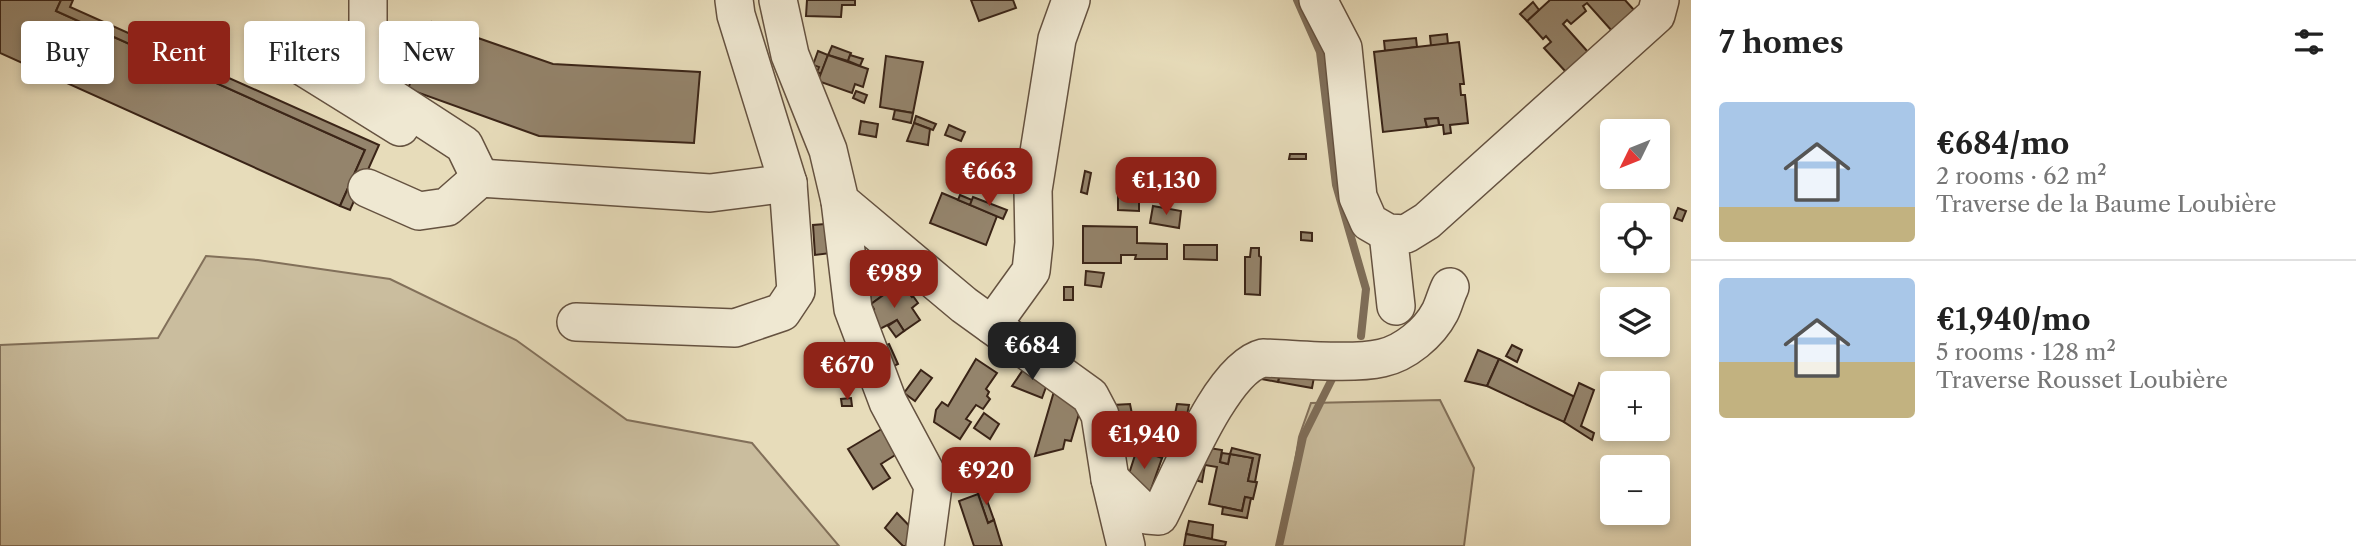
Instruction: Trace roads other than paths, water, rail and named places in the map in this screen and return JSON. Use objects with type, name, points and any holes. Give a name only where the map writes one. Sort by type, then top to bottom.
[{"type":"street","points":[[368,0],[371,75],[384,93],[464,145],[481,178]]},
{"type":"street","points":[[576,322],[735,328],[782,312],[796,291],[788,183],[736,15],[734,0]]},
{"type":"street","points":[[778,0],[790,55],[828,150],[840,201],[853,309],[888,402],[933,486],[925,546]]},
{"type":"street","points":[[992,325],[1031,271],[1034,243],[1033,190],[1058,39],[1071,0]]},
{"type":"street","points":[[1318,0],[1343,48],[1357,197],[1369,222],[1388,233],[1406,234],[1427,221],[1656,15],[1660,0]]},
{"type":"street","points":[[331,84],[481,178],[710,193],[788,183]]},
{"type":"street","points":[[367,188],[419,211],[447,208],[481,178]]},
{"type":"street","points":[[840,201],[992,325],[1090,396],[1100,415],[1110,479],[1126,546]]},
{"type":"street","points":[[1388,233],[1396,306]]},
{"type":"street","points":[[1110,479],[1147,515],[1159,516],[1193,441],[1240,370],[1253,360],[1263,358],[1361,361],[1384,358],[1419,339],[1439,314],[1450,287]]},
{"type":"waterway","points":[[1297,0],[1320,52],[1336,185],[1366,289],[1361,336]]},
{"type":"waterway","points":[[1279,546],[1303,437],[1333,377]]}]
